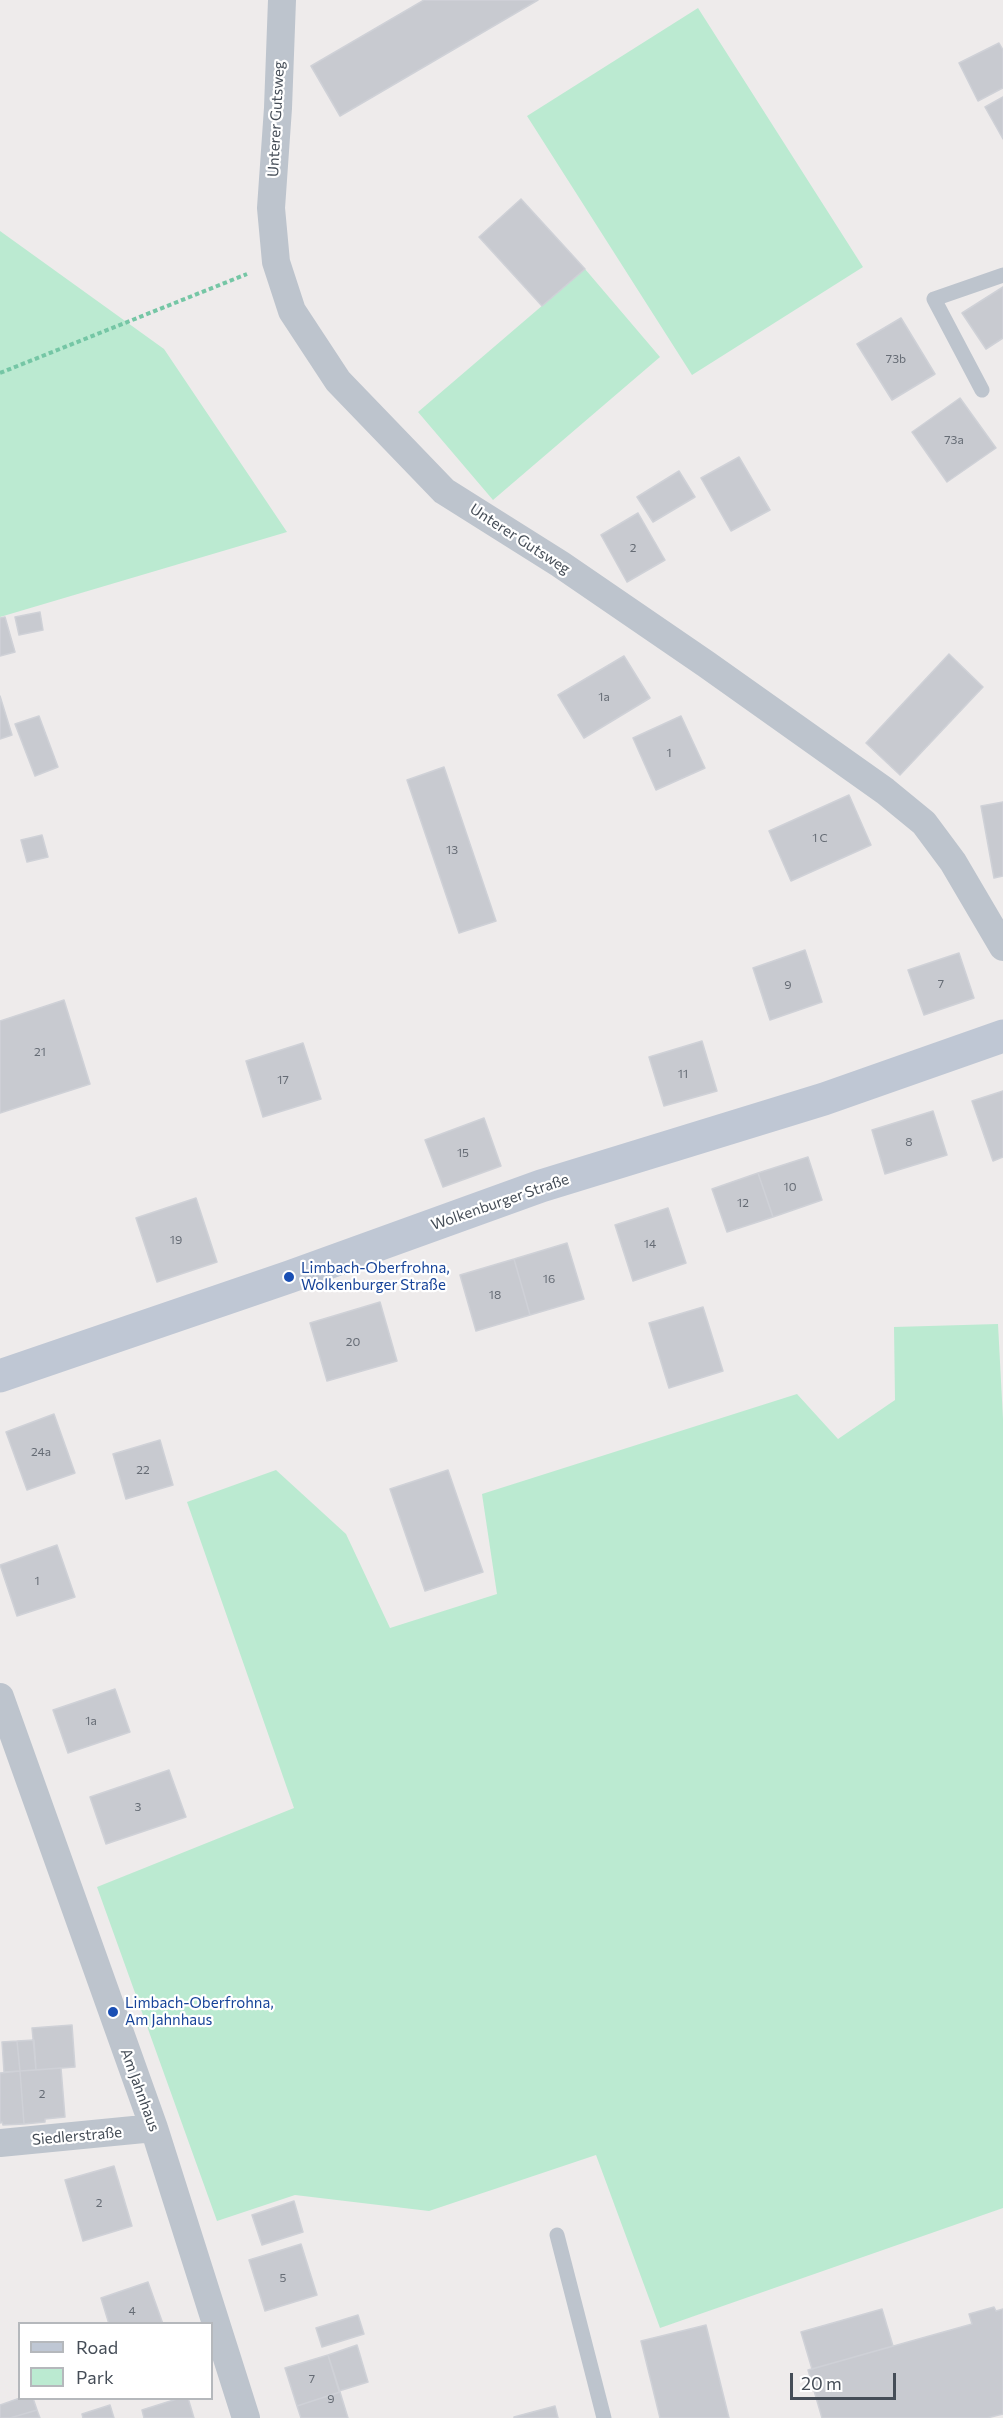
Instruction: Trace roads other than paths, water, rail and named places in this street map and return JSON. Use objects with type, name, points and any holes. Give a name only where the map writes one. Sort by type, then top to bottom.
[{"type":"main road","name":"Wolkenburger Straße","points":[[0,1376],[289,1277],[540,1186],[824,1099],[1003,1036]]},
{"type":"street","name":"Unterer Gutsweg","points":[[282,0],[271,208],[276,262],[292,311],[338,381],[444,491],[569,571],[706,664],[885,791],[924,824],[953,862],[1003,947]]},
{"type":"street","name":"Am Jahnhaus","points":[[0,1697],[154,2128],[246,2418]]},
{"type":"street","name":"Siedlerstraße","points":[[0,2143],[154,2128]]},
{"type":"lane","points":[[982,390],[934,299],[1003,275]]},
{"type":"lane","points":[[557,2235],[604,2418]]},
{"type":"place","name":"Limbach-Oberfrohna, Wolkenburger Straße","points":[[289,1277]]},
{"type":"place","name":"Limbach-Oberfrohna, Am Jahnhaus","points":[[113,2012]]}]
